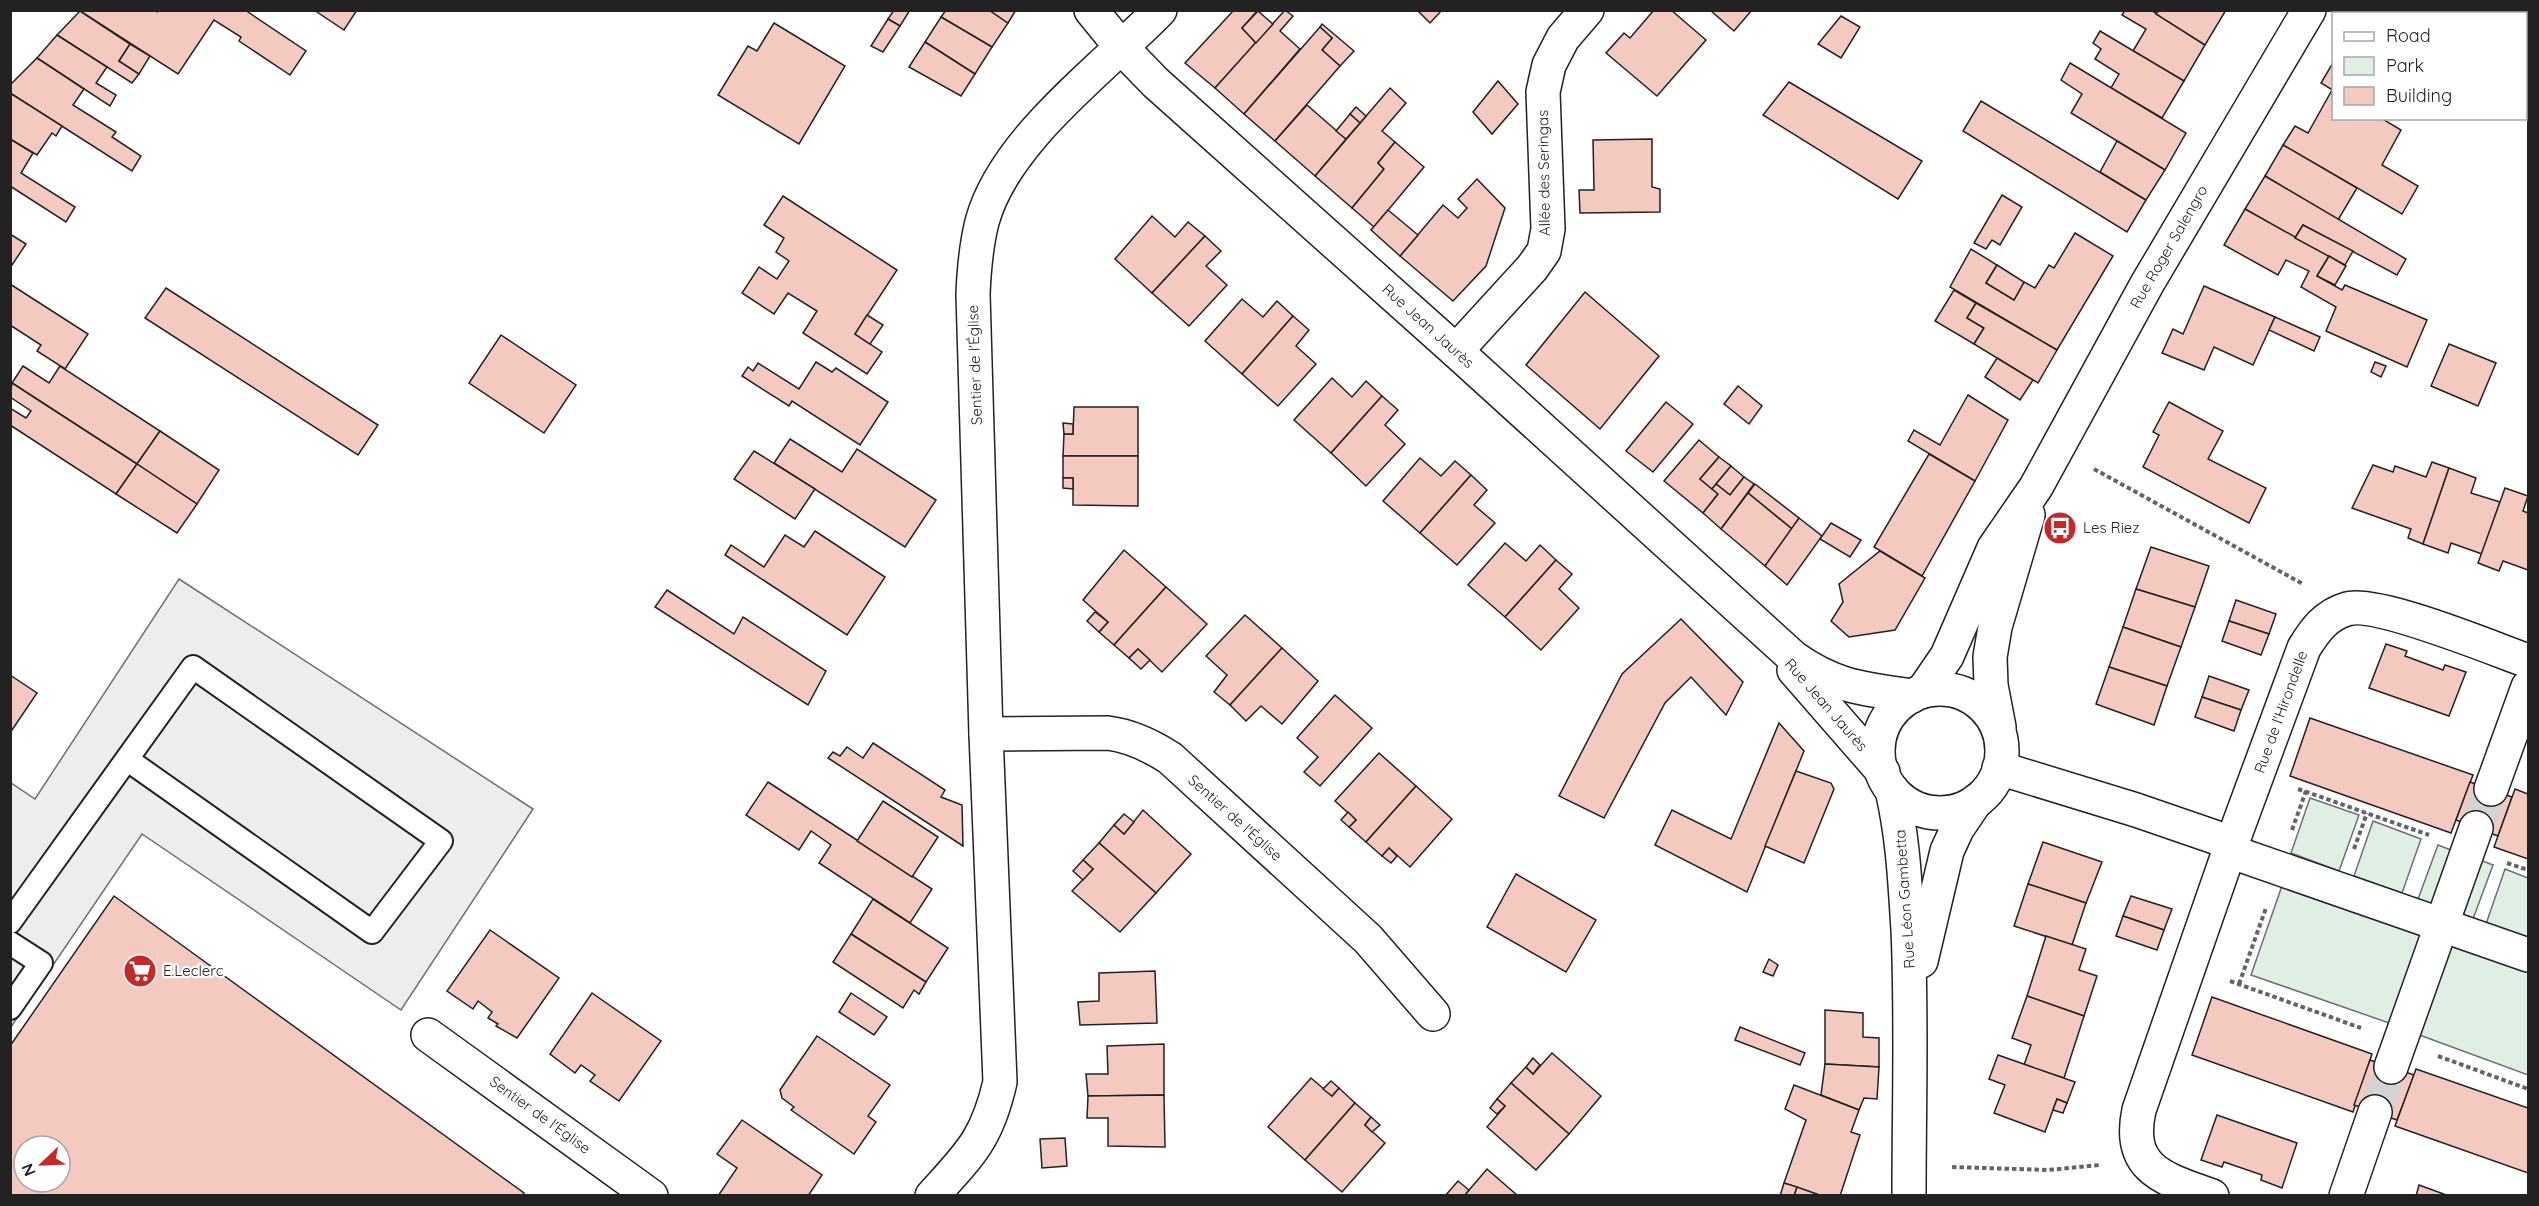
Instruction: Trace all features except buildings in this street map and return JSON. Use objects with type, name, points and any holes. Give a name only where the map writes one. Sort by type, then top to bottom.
[{"type":"street","name":"Rue Jean Jaurès","points":[[1091,10],[1122,48],[1185,110],[1456,351],[1770,637],[1816,674],[1840,684],[1917,694]]},
{"type":"street","name":"Sentier de l'Église","points":[[933,1196],[975,1148],[986,1130],[1000,1082],[986,734],[973,294],[974,267],[982,220],[992,197],[1020,152],[1040,128],[1075,90],[1161,10]]},
{"type":"street","name":"Allée des Seringas","points":[[1456,351],[1532,268],[1544,251],[1548,229],[1543,92],[1549,65],[1563,38],[1587,10]]},
{"type":"street","name":"Rue Roger Salengro","points":[[1917,694],[1947,656],[1994,548],[2036,487],[2142,294],[2309,10]]},
{"type":"street","name":"Rue Roger Salengro","points":[[2000,753],[1991,685],[1990,657],[1998,615],[2036,487]]},
{"type":"street","points":[[2338,612],[2350,608],[2385,611],[2529,661]]},
{"type":"street","name":"Rue de l'Hirondelle","points":[[2137,1149],[2135,1129],[2139,1110],[2230,847],[2304,648],[2317,627],[2338,612]]},
{"type":"street","name":"Rue Jean Jaurès","points":[[1770,637],[1802,680],[1887,781]]},
{"type":"street","points":[[2491,789],[2529,687]]},
{"type":"street","points":[[1941,689],[1970,697],[1978,702],[1992,718],[2000,753],[1990,787],[1976,801],[1957,810],[1926,811],[1907,803],[1887,781],[1879,753],[1881,733],[1896,708],[1917,694],[1941,689]]},
{"type":"street","name":"Sentier de l'Église","points":[[986,734],[1108,733],[1126,735],[1170,758],[1368,939],[1433,1014]]},
{"type":"street","points":[[2000,753],[2114,802],[2230,847],[2529,955]]},
{"type":"street","name":"Rue Léon Gambetta","points":[[1887,781],[1900,826],[1905,873],[1912,1010],[1909,1182]]},
{"type":"street","name":"Rue Léon Gambetta","points":[[1912,1010],[1947,850],[1957,829],[1976,801]]},
{"type":"street","points":[[2391,1067],[2473,838]]},
{"type":"street","name":"Sentier de l'Église","points":[[428,1035],[651,1196]]},
{"type":"street","points":[[2346,1196],[2375,1112]]},
{"type":"street","points":[[2137,1149],[2150,1167],[2166,1180],[2212,1196]]},
{"type":"lane","points":[[10,922],[193,667],[441,841],[372,932],[128,760]]},
{"type":"lane","points":[[10,943],[41,963],[10,1008]]},
{"type":"path","points":[[2057,449],[2295,578],[2338,612]]},
{"type":"path","points":[[2257,776],[2473,838],[2529,870]]},
{"type":"path","points":[[1909,1182],[1954,1167],[2048,1170],[2099,1165],[2137,1149]]},
{"type":"green space","points":[[2310,798],[2359,815],[2339,871],[2291,853]]},
{"type":"green space","points":[[2373,821],[2421,839],[2402,893],[2354,876]]},
{"type":"green space","points":[[2438,845],[2456,852],[2436,906],[2418,899]]},
{"type":"green space","points":[[2475,858],[2493,865],[2473,919],[2455,912]]},
{"type":"green space","points":[[2505,869],[2528,878],[2528,939],[2486,924]]},
{"type":"green space","points":[[2284,880],[2428,930],[2395,1025],[2251,975]]},
{"type":"green space","points":[[2448,937],[2528,967],[2528,1075],[2414,1033]]},
{"type":"shaded area","points":[[179,579],[533,809],[401,1010],[142,834],[11,1027],[11,783],[35,799]]},
{"type":"tunnel","points":[[2476,828],[2491,789]]},
{"type":"tunnel","points":[[2375,1112],[2391,1067]]},
{"type":"place","name":"Les Riez","points":[[2060,528]]},
{"type":"place","name":"E.Leclerc","points":[[140,971]]}]
